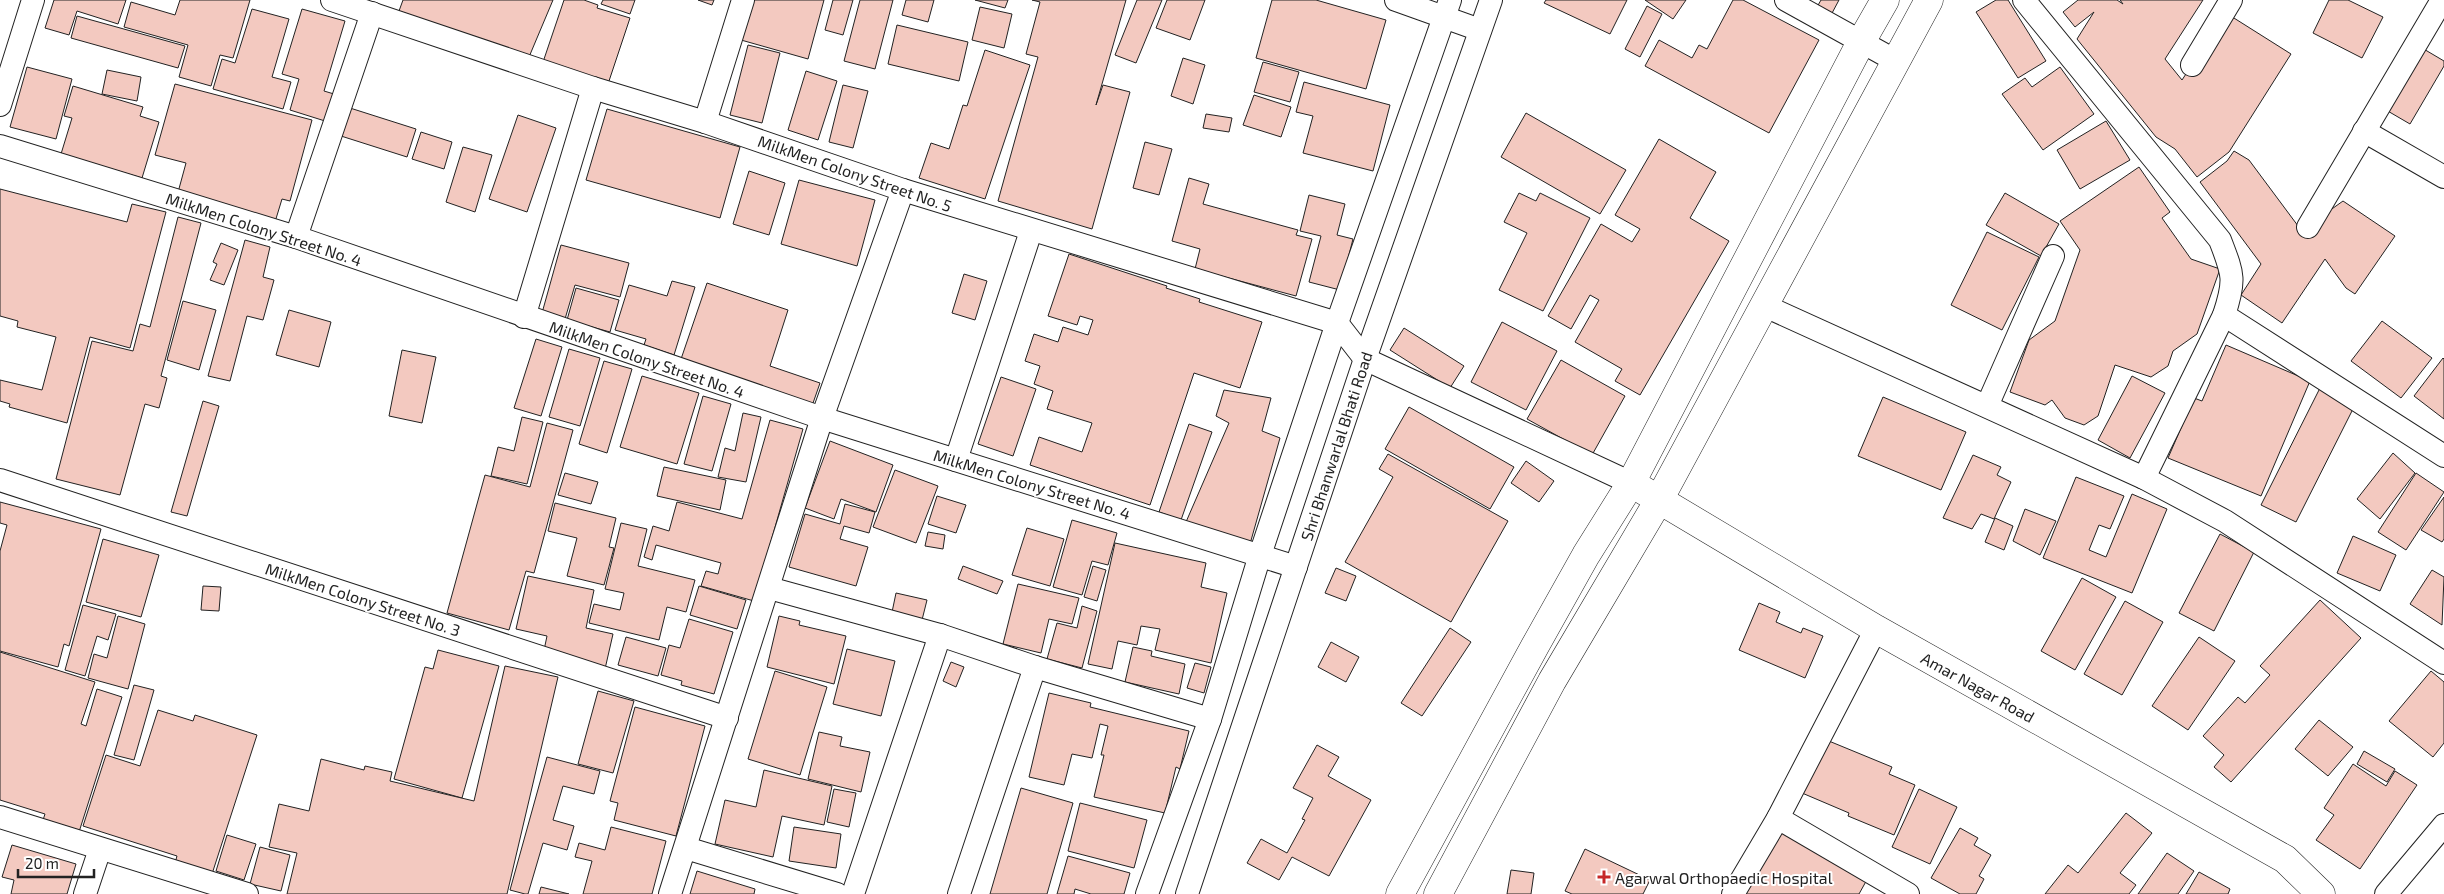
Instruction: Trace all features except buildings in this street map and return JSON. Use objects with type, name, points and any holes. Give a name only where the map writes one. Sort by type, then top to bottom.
[{"type":"main road","points":[[1400,894],[1586,555],[1631,483],[1861,42],[1885,0]]},
{"type":"main road","points":[[1438,894],[1552,681],[1659,500],[1929,0]]},
{"type":"main road","name":"Amar Nagar Road","points":[[1631,483],[1876,629],[2285,859],[2321,894]]},
{"type":"street","points":[[0,105],[33,0]]},
{"type":"street","name":"MilkMen Colony Street No. 5","points":[[332,0],[593,88],[705,122],[902,190],[1337,323]]},
{"type":"street","points":[[705,122],[743,0]]},
{"type":"street","points":[[1396,0],[1447,8],[1480,30]]},
{"type":"street","name":"Shri Bhanwarlal Bhati Road","points":[[1187,894],[1365,359],[1491,0]]},
{"type":"street","points":[[1786,0],[1896,61]]},
{"type":"street","points":[[2024,0],[2220,240],[2231,268],[2233,290],[2224,315],[2144,478]]},
{"type":"street","points":[[2192,65],[2231,0]]},
{"type":"street","points":[[2308,227],[2442,0]]},
{"type":"street","points":[[1147,894],[1210,719],[1260,556],[1337,323],[1447,8]]},
{"type":"street","points":[[296,237],[372,13]]},
{"type":"street","points":[[524,317],[593,88]]},
{"type":"street","points":[[2364,131],[2444,177]]},
{"type":"street","name":"MilkMen Colony Street No. 4","points":[[0,146],[296,237],[822,418],[1296,568]]},
{"type":"street","points":[[670,894],[822,418],[902,190]]},
{"type":"street","points":[[956,460],[1031,231]]},
{"type":"street","points":[[1987,406],[2052,256]]},
{"type":"street","points":[[1763,305],[2144,478],[2224,521],[2444,663]]},
{"type":"street","points":[[2224,315],[2444,456]]},
{"type":"street","points":[[1337,323],[1365,359],[1631,483]]},
{"type":"street","name":"MilkMen Colony Street No. 3","points":[[0,480],[727,718]]},
{"type":"street","points":[[769,588],[940,635],[1035,667],[1210,719]]},
{"type":"street","points":[[1734,894],[1778,818],[1876,629]]},
{"type":"street","points":[[853,894],[940,635]]},
{"type":"street","points":[[959,894],[1035,667]]},
{"type":"street","points":[[0,817],[247,894]]},
{"type":"street","points":[[1778,818],[1908,894]]},
{"type":"street","points":[[2386,894],[2444,825]]},
{"type":"street","points":[[686,848],[837,894]]},
{"type":"street","points":[[85,894],[100,849]]},
{"type":"place","name":"Agarwal Orthopaedic Hospital","points":[[1604,877]]}]
